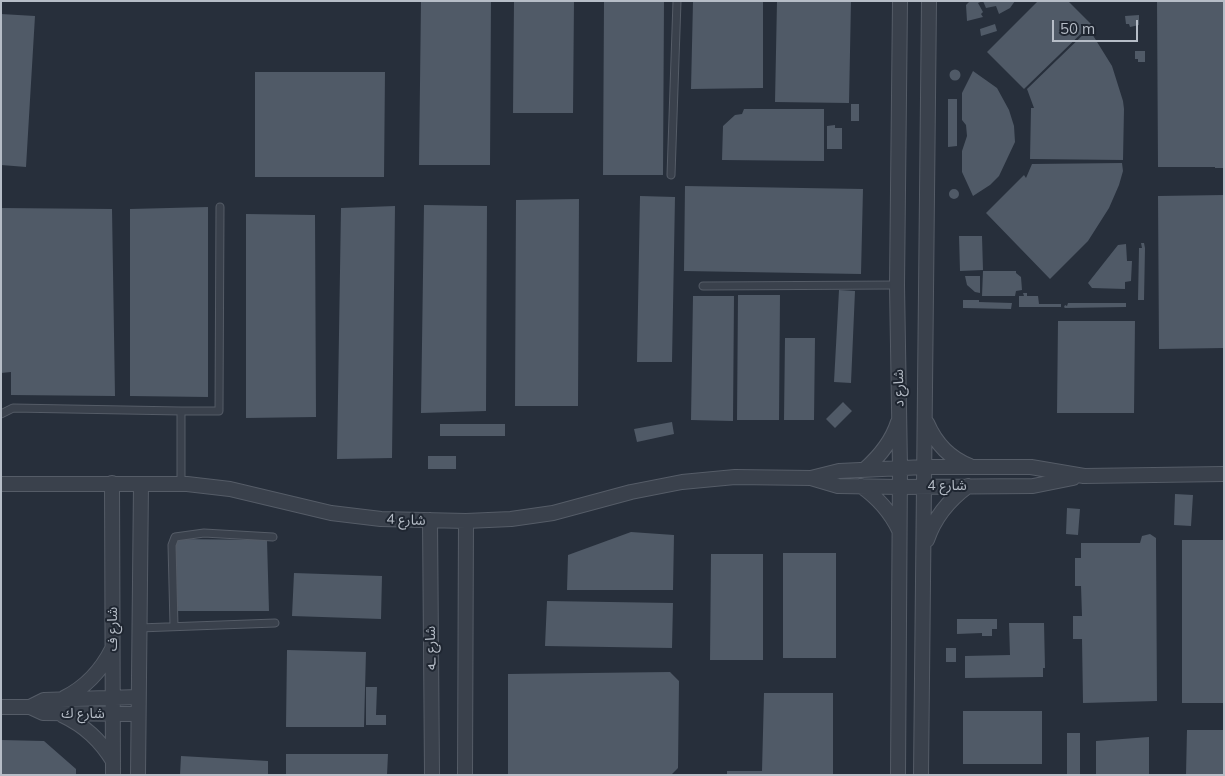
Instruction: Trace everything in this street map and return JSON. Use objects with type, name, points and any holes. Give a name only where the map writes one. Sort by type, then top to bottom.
[{"type":"street","name":"شارع د","points":[[898,775],[900,416],[897,285],[900,1]]},
{"type":"street","name":"شارع د","points":[[921,775],[929,1]]},
{"type":"street","points":[[864,470],[883,451],[900,416]]},
{"type":"street","points":[[926,422],[931,434],[939,445],[955,459],[974,467]]},
{"type":"street","name":"شارع 4","points":[[1,484],[181,484],[230,489],[330,513],[381,519],[466,521],[510,519],[552,512],[682,482],[735,477],[810,478],[839,471],[974,467],[1031,467],[1084,476]]},
{"type":"street","name":"شارع 4","points":[[810,478],[838,486],[1033,486],[1084,476],[1224,474]]},
{"type":"street","name":"شارع ف","points":[[112,483],[113,768]]},
{"type":"street","name":"شارع ف","points":[[138,775],[141,484]]},
{"type":"street","points":[[861,486],[883,505],[900,530]]},
{"type":"street","points":[[924,550],[935,521],[955,496],[968,486]]},
{"type":"street","name":"شارع ـه","points":[[430,520],[432,775]]},
{"type":"street","points":[[465,775],[466,521]]},
{"type":"street","points":[[113,768],[104,746],[59,707],[92,679],[105,664],[114,646]]},
{"type":"street","name":"شارع ك","points":[[59,707],[113,698],[138,697]]},
{"type":"street","name":"شارع ك","points":[[1,707],[30,707],[44,700],[59,707],[112,714],[138,714]]},
{"type":"lane","points":[[671,175],[677,1]]},
{"type":"lane","points":[[1,414],[13,408],[219,411],[220,207]]},
{"type":"lane","points":[[703,286],[897,285]]},
{"type":"lane","points":[[181,411],[181,484]]},
{"type":"lane","points":[[174,626],[172,544],[175,538],[204,533],[272,537]]},
{"type":"lane","points":[[139,628],[275,623]]},
{"type":"building","points":[[421,1],[491,1],[490,165],[419,165]]},
{"type":"building","points":[[514,1],[574,1],[573,113],[513,113]]},
{"type":"building","points":[[604,1],[664,1],[663,175],[603,175]]},
{"type":"building","points":[[693,1],[763,1],[763,88],[691,89]]},
{"type":"building","points":[[777,1],[851,1],[849,103],[775,102]]},
{"type":"building","points":[[970,1],[983,1],[978,3],[983,12],[981,14],[983,17],[967,21],[966,5]]},
{"type":"building","points":[[983,1],[1015,1],[1010,8],[999,14],[996,6],[986,8]]},
{"type":"building","points":[[1038,1],[1068,1],[1091,24],[1024,89],[987,52]]},
{"type":"building","points":[[1157,1],[1224,1],[1224,168],[1158,167]]},
{"type":"building","points":[[1,14],[35,16],[26,167],[1,165]]},
{"type":"building","points":[[1139,15],[1139,25],[1130,27],[1129,24],[1126,24],[1125,16]]},
{"type":"building","points":[[995,24],[997,31],[981,36],[980,29]]},
{"type":"building","points":[[1089,29],[1112,66],[1123,101],[1123,160],[1030,159],[1031,108],[1034,108],[1027,89]]},
{"type":"building","points":[[1135,51],[1145,51],[1145,62],[1138,62],[1138,59],[1135,59]]},
{"type":"building","points":[[953,70],[957,70],[960,75],[959,79],[953,80],[950,77],[950,73]]},
{"type":"building","points":[[973,71],[997,88],[1009,110],[1014,126],[1015,142],[999,176],[990,185],[973,196],[962,172],[962,151],[967,136],[966,125],[962,120],[962,93]]},
{"type":"building","points":[[255,72],[385,72],[384,177],[255,177]]},
{"type":"building","points":[[948,99],[957,99],[957,146],[948,147]]},
{"type":"building","points":[[851,104],[859,104],[859,121],[851,121]]},
{"type":"building","points":[[744,109],[824,109],[824,161],[722,160],[723,126],[735,115],[742,114]]},
{"type":"building","points":[[835,125],[835,128],[842,128],[842,149],[827,149],[827,126]]},
{"type":"building","points":[[1122,163],[1123,171],[1119,185],[1109,208],[1088,241],[1050,279],[986,213],[1024,175],[1026,178],[1032,164]]},
{"type":"building","points":[[685,186],[863,189],[861,274],[684,271]]},
{"type":"building","points":[[954,189],[959,194],[954,199],[949,194]]},
{"type":"building","points":[[1224,195],[1224,348],[1159,349],[1158,196]]},
{"type":"building","points":[[640,196],[675,197],[672,362],[637,362]]},
{"type":"building","points":[[579,199],[578,406],[515,406],[516,200]]},
{"type":"building","points":[[424,205],[487,206],[486,411],[421,413]]},
{"type":"building","points":[[395,206],[392,458],[337,459],[341,208]]},
{"type":"building","points":[[208,207],[208,397],[130,396],[130,209]]},
{"type":"building","points":[[1,208],[112,209],[115,396],[11,395],[11,372],[1,373]]},
{"type":"building","points":[[246,214],[315,215],[316,417],[246,418]]},
{"type":"building","points":[[959,236],[982,236],[983,270],[960,271]]},
{"type":"building","points":[[1141,243],[1144,243],[1145,248],[1144,300],[1138,300],[1139,248],[1142,248]]},
{"type":"building","points":[[1126,244],[1127,261],[1132,261],[1131,281],[1125,282],[1125,289],[1092,288],[1088,283],[1118,245]]},
{"type":"building","points":[[983,271],[1016,271],[1021,277],[1022,290],[1016,291],[1015,296],[982,296]]},
{"type":"building","points":[[965,276],[980,276],[980,293],[975,292],[967,285]]},
{"type":"building","points":[[839,290],[855,291],[851,383],[834,382]]},
{"type":"building","points":[[1023,293],[1027,293],[1027,296],[1038,296],[1039,304],[1061,304],[1061,307],[1019,307],[1019,296],[1024,296]]},
{"type":"building","points":[[738,295],[780,295],[779,420],[737,420]]},
{"type":"building","points":[[693,296],[734,296],[733,421],[691,420]]},
{"type":"building","points":[[963,300],[1012,303],[1011,309],[963,308]]},
{"type":"building","points":[[1068,303],[1126,303],[1126,307],[1065,308],[1065,305],[1067,306]]},
{"type":"building","points":[[1058,321],[1135,321],[1134,413],[1057,413]]},
{"type":"building","points":[[785,338],[815,338],[814,420],[784,420]]},
{"type":"building","points":[[843,402],[852,411],[835,428],[826,419]]},
{"type":"building","points":[[672,422],[674,434],[637,442],[634,429]]},
{"type":"building","points":[[440,424],[505,424],[505,436],[440,436]]},
{"type":"building","points":[[428,456],[456,456],[456,469],[428,469]]},
{"type":"building","points":[[1175,494],[1193,495],[1191,526],[1174,525]]},
{"type":"building","points":[[1067,508],[1080,509],[1078,535],[1066,534]]},
{"type":"building","points":[[631,532],[674,535],[673,590],[567,590],[568,555]]},
{"type":"building","points":[[1150,534],[1156,538],[1157,701],[1083,703],[1082,639],[1073,639],[1073,616],[1082,616],[1081,586],[1075,586],[1075,558],[1081,558],[1081,543],[1140,543],[1142,536]]},
{"type":"building","points":[[176,539],[267,540],[269,611],[176,611]]},
{"type":"building","points":[[1182,540],[1224,540],[1224,703],[1182,703]]},
{"type":"building","points":[[783,553],[836,553],[836,658],[783,658]]},
{"type":"building","points":[[711,554],[763,554],[763,660],[710,660]]},
{"type":"building","points":[[294,573],[382,576],[381,619],[292,616]]},
{"type":"building","points":[[547,601],[673,603],[672,648],[545,646]]},
{"type":"building","points":[[957,619],[997,619],[997,629],[992,629],[992,636],[982,636],[982,633],[957,634]]},
{"type":"building","points":[[1009,623],[1044,623],[1045,668],[1043,668],[1043,677],[965,678],[965,656],[1010,655]]},
{"type":"building","points":[[946,648],[956,648],[956,662],[946,662]]},
{"type":"building","points":[[287,650],[366,652],[364,727],[286,727]]},
{"type":"building","points":[[670,672],[679,681],[678,768],[671,775],[508,775],[508,674]]},
{"type":"building","points":[[366,687],[377,687],[376,715],[386,715],[386,725],[366,725]]},
{"type":"building","points":[[764,693],[833,693],[833,775],[727,775],[727,771],[762,771]]},
{"type":"building","points":[[963,711],[1042,711],[1042,764],[963,764]]},
{"type":"building","points":[[1187,730],[1224,730],[1224,775],[1186,775]]},
{"type":"building","points":[[1067,733],[1080,733],[1080,775],[1067,775]]},
{"type":"building","points":[[1149,737],[1149,775],[1096,775],[1096,741]]},
{"type":"building","points":[[1,740],[44,741],[76,769],[76,775],[1,775]]},
{"type":"building","points":[[286,754],[388,754],[387,775],[286,775]]},
{"type":"building","points":[[181,756],[268,761],[268,775],[180,775]]}]
